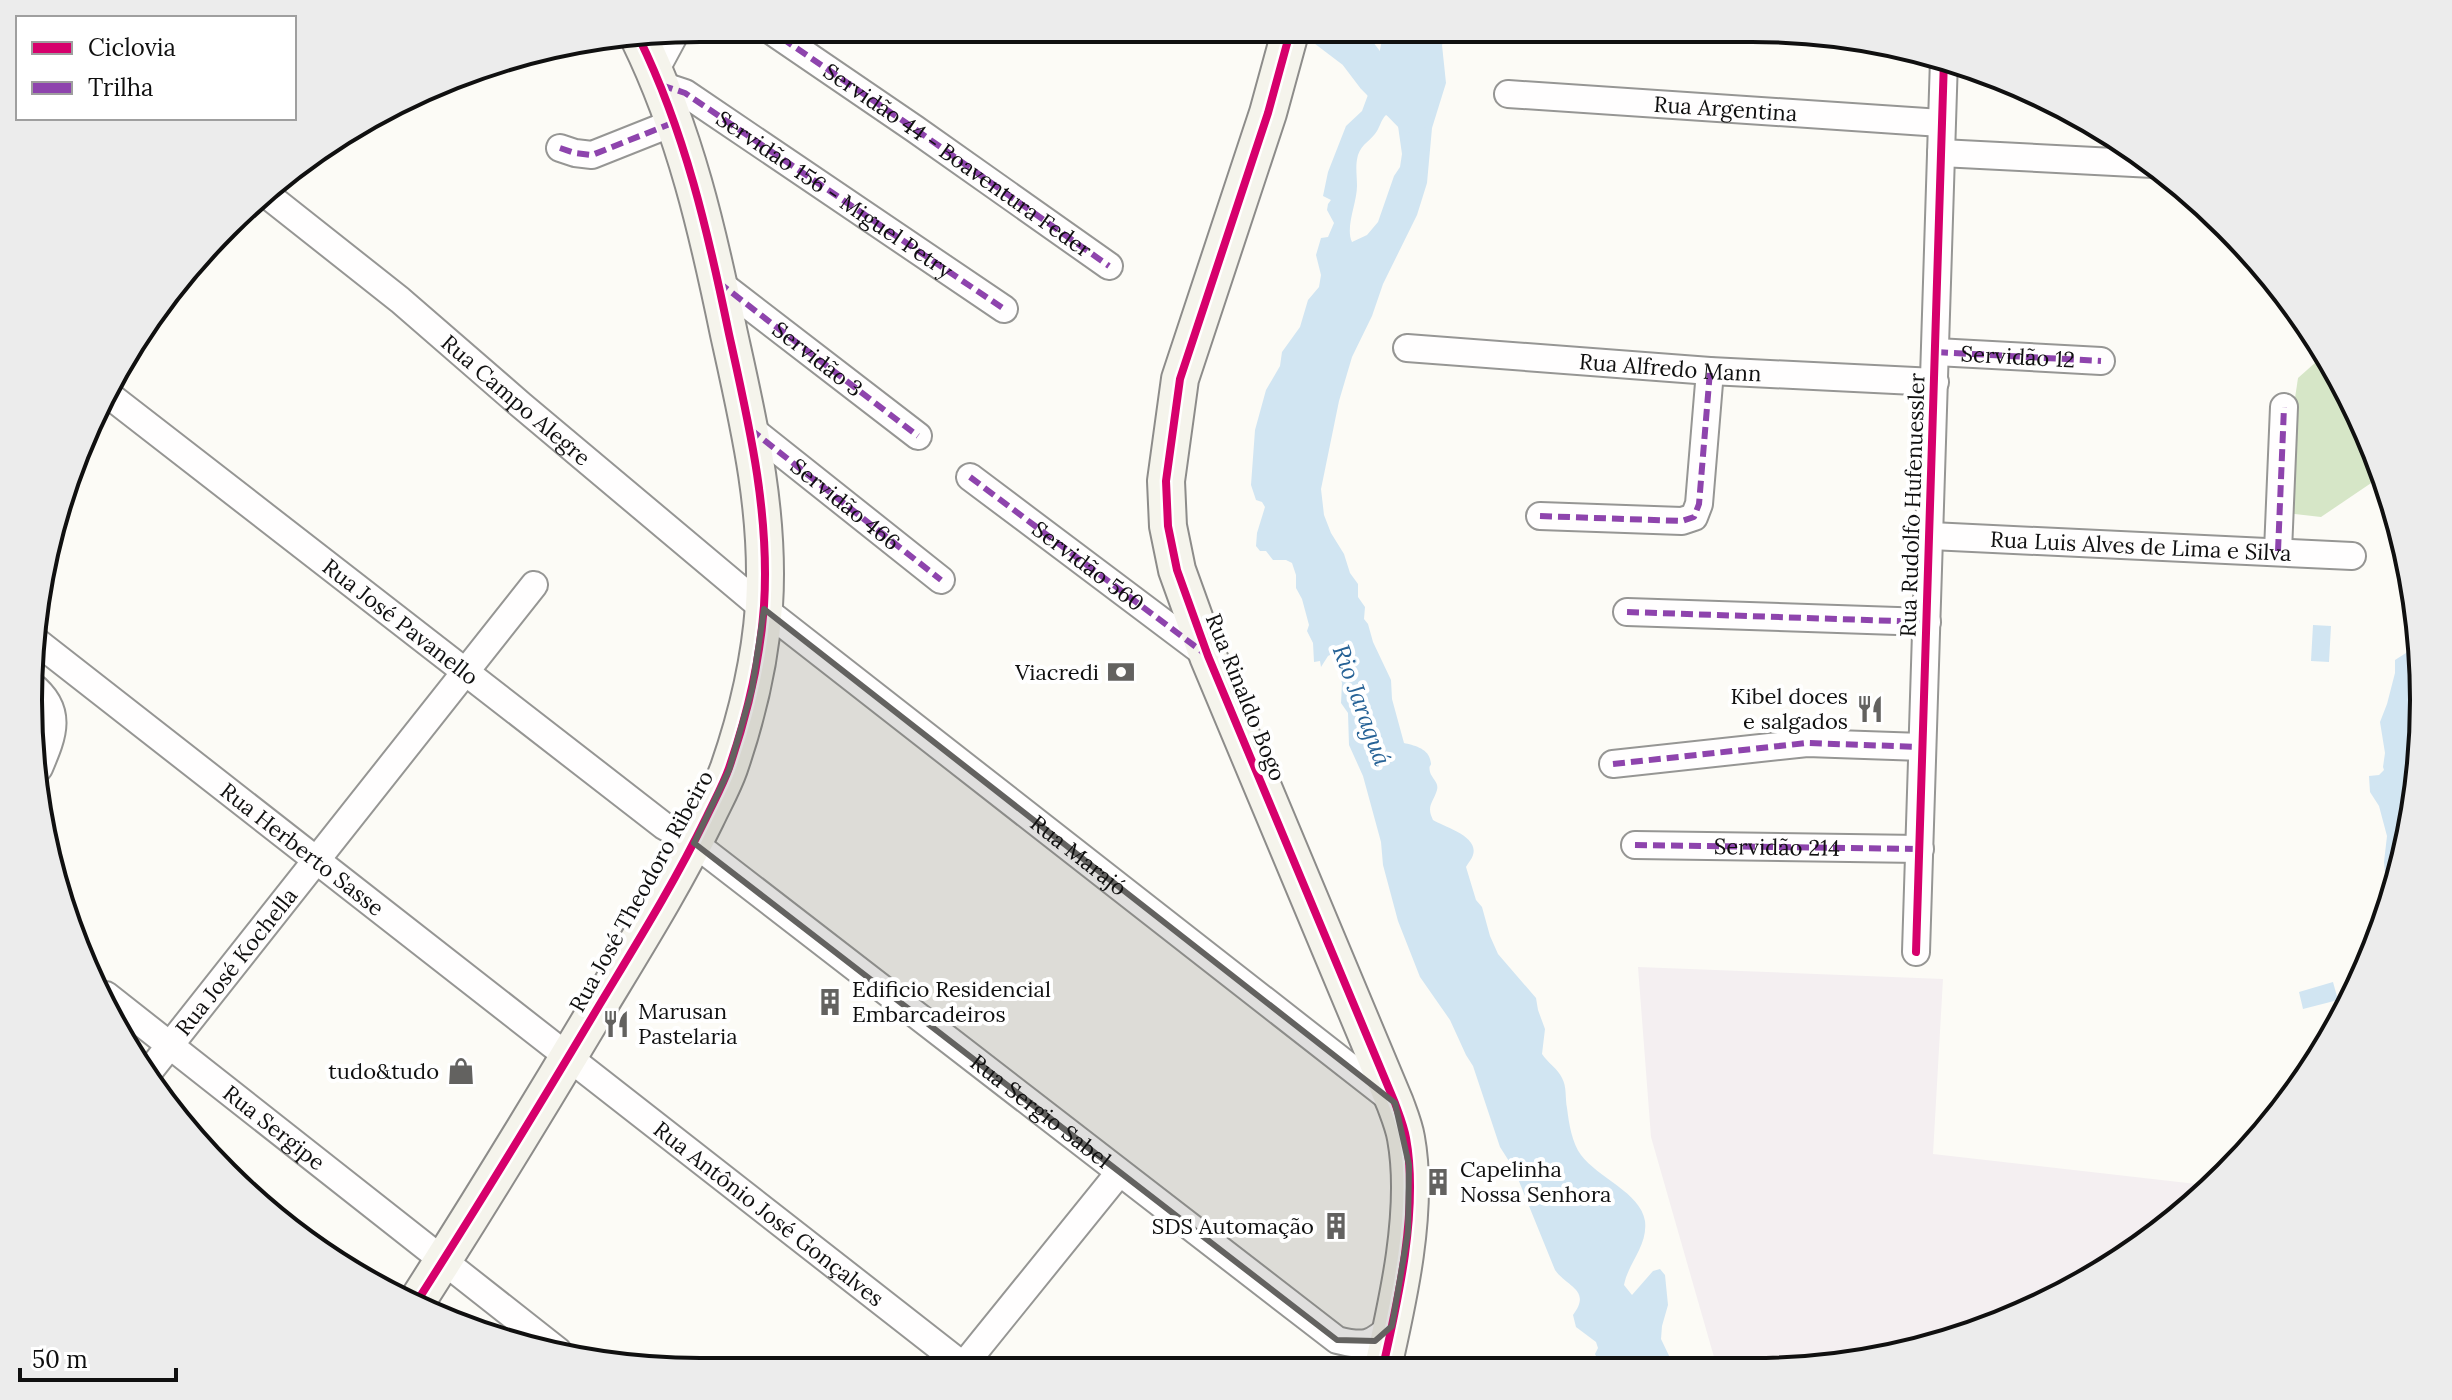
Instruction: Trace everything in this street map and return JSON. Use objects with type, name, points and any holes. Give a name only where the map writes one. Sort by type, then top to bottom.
[{"type":"main road","name":"Rua Rinaldo Bogo","points":[[1287,42],[1268,113],[1180,379],[1166,481],[1168,526],[1177,570],[1208,656],[1395,1103],[1406,1136],[1408,1232],[1385,1358]]},
{"type":"main road","name":"Rua José Theodoro Ribeiro","points":[[421,1295],[568,1058],[694,843],[729,770],[752,689],[764,609],[766,559],[762,497],[718,282],[689,165],[658,78],[642,45]]},
{"type":"street","name":"Servidão 44 - Boaventura Feder","points":[[788,42],[1109,266]]},
{"type":"street","points":[[658,78],[672,43]]},
{"type":"street","name":"Rua Rudolfo Hufenuessler","points":[[1916,952],[1943,71]]},
{"type":"street","name":"Servidão 156 - Miguel Petry","points":[[658,78],[685,93],[1004,309]]},
{"type":"street","name":"Rua Argentina","points":[[1508,94],[1941,123]]},
{"type":"street","points":[[560,148],[592,155],[675,122]]},
{"type":"street","points":[[1941,153],[2132,163]]},
{"type":"street","name":"Rua Campo Alegre","points":[[273,199],[400,300],[764,609]]},
{"type":"street","name":"Servidão 3","points":[[718,282],[918,436]]},
{"type":"street","name":"Rua Alfredo Mann","points":[[1407,348],[1710,371],[1935,382]]},
{"type":"street","name":"Servidão 12","points":[[1936,352],[2101,361]]},
{"type":"street","points":[[1540,516],[1682,521],[1694,517],[1699,504],[1710,371]]},
{"type":"street","name":"Rua José Pavanello","points":[[115,400],[664,826],[694,843]]},
{"type":"street","points":[[2278,551],[2284,407]]},
{"type":"street","name":"Servidão 466","points":[[750,428],[941,580]]},
{"type":"street","name":"Servidão 560","points":[[970,477],[1208,656]]},
{"type":"street","name":"Rua Luis Alves de Lima e Silva","points":[[1931,536],[2352,556]]},
{"type":"street","name":"Rua José Kochella","points":[[153,1066],[534,585]]},
{"type":"street","name":"Rua Marajó","points":[[764,609],[1395,1103]]},
{"type":"street","points":[[1627,612],[1927,622]]},
{"type":"street","name":"Rua Herberto Sasse","points":[[44,647],[568,1058]]},
{"type":"street","points":[[42,697],[51,707],[53,735],[44,755]]},
{"type":"street","points":[[1613,764],[1807,743],[1922,747]]},
{"type":"street","name":"Rua Sergio Sabel","points":[[694,843],[1337,1340],[1358,1345],[1375,1341],[1392,1326]]},
{"type":"street","name":"Servidão 214","points":[[1635,845],[1920,849]]},
{"type":"street","name":"Rua Sergipe","points":[[117,1004],[542,1339]]},
{"type":"street","name":"Rua Antônio José Gonçalves","points":[[568,1058],[950,1358]]},
{"type":"street","points":[[973,1358],[1119,1173]]},
{"type":"highlighted area","points":[[764,609],[1395,1103],[1409,1165],[1408,1232],[1392,1326],[1375,1341],[1337,1340],[694,843],[729,770],[752,689]]},
{"type":"shaded area","points":[[1638,967],[1943,979],[1933,1154],[2197,1184],[2153,1222],[2081,1270],[2004,1308],[1964,1323],[1922,1336],[1838,1352],[1795,1357],[1714,1358],[1651,1137]]},
{"type":"green space","points":[[2316,362],[2342,409],[2373,482],[2321,517],[2278,512],[2298,378]]},
{"type":"water","name":"Rio Jaraguá","points":[[1382,42],[1444,42],[1446,83],[1432,128],[1427,183],[1417,215],[1352,357],[1339,401],[1321,489],[1324,515],[1358,584],[1358,597],[1365,607],[1364,619],[1391,680],[1392,699],[1404,743],[1423,750],[1430,759],[1430,772],[1437,787],[1430,808],[1433,820],[1471,842],[1473,855],[1466,867],[1490,936],[1498,954],[1536,998],[1545,1029],[1542,1054],[1564,1081],[1575,1145],[1588,1163],[1636,1202],[1642,1211],[1644,1238],[1624,1285],[1632,1295],[1653,1271],[1660,1269],[1665,1275],[1668,1305],[1661,1339],[1670,1358],[1597,1358],[1596,1342],[1576,1327],[1573,1315],[1580,1300],[1579,1294],[1555,1270],[1514,1169],[1500,1147],[1473,1066],[1450,1020],[1420,977],[1398,921],[1363,776],[1349,745],[1348,713],[1341,703],[1342,683],[1334,653],[1321,667],[1320,661],[1314,662],[1313,643],[1307,631],[1309,625],[1296,588],[1292,563],[1273,560],[1266,551],[1260,551],[1256,546],[1265,507],[1256,500],[1251,485],[1255,430],[1266,390],[1280,366],[1282,352],[1300,327],[1308,300],[1319,287],[1321,275],[1316,255],[1321,238],[1328,237],[1334,223],[1327,210],[1331,200],[1323,196],[1328,172],[1346,126],[1362,111],[1375,76]],"holes":[[[1386,115],[1394,118],[1402,154],[1400,167],[1378,222],[1367,235],[1352,242],[1350,229],[1358,155]]]},
{"type":"water","points":[[2313,625],[2331,626],[2329,662],[2311,661]]},
{"type":"water","points":[[2408,648],[2409,743],[2397,828],[2386,878],[2387,836],[2379,806],[2370,792],[2369,776],[2379,775],[2384,770],[2385,753],[2380,722],[2395,673],[2395,660]]},
{"type":"water","points":[[2333,982],[2338,999],[2303,1009],[2299,992]]},
{"type":"waterway","points":[[1344,42],[1356,51],[1375,76],[1412,114]]},
{"type":"marked path","points":[[788,42],[1109,266]]},
{"type":"marked path","points":[[661,85],[685,93],[1004,309]]},
{"type":"marked path","points":[[560,148],[592,155],[675,122]]},
{"type":"marked path","points":[[718,282],[918,436]]},
{"type":"marked path","points":[[1936,352],[2101,361]]},
{"type":"marked path","points":[[1540,516],[1682,521],[1694,517],[1699,504],[1710,371]]},
{"type":"marked path","points":[[2278,551],[2284,407]]},
{"type":"marked path","points":[[750,429],[941,580]]},
{"type":"marked path","points":[[970,477],[1204,653]]},
{"type":"marked path","points":[[1627,612],[1927,622]]},
{"type":"marked path","points":[[1613,764],[1807,743],[1922,747]]},
{"type":"marked path","points":[[1635,845],[1920,849]]},
{"type":"cycle path","points":[[1287,42],[1268,113],[1180,379],[1166,481],[1168,526],[1177,570],[1208,656],[1404,1129],[1409,1166],[1408,1224],[1400,1285],[1385,1358]]},
{"type":"cycle path","points":[[421,1295],[681,867],[727,774],[756,668],[765,571],[761,503],[750,435],[713,258],[693,183],[670,110],[642,45]]},
{"type":"cycle path","points":[[1916,952],[1944,71]]},
{"type":"place","name":"Viacredi","points":[[1121,672]]},
{"type":"place","name":"Kibel doces e salgados","points":[[1870,709]]},
{"type":"place","name":"Edificio Residencial Embarcadeiros","points":[[830,1002]]},
{"type":"place","name":"Marusan Pastelaria","points":[[616,1024]]},
{"type":"place","name":"tudo&tudo","points":[[461,1071]]},
{"type":"place","name":"Capelinha Nossa Senhora","points":[[1438,1182]]},
{"type":"place","name":"SDS Automação","points":[[1336,1226]]}]
